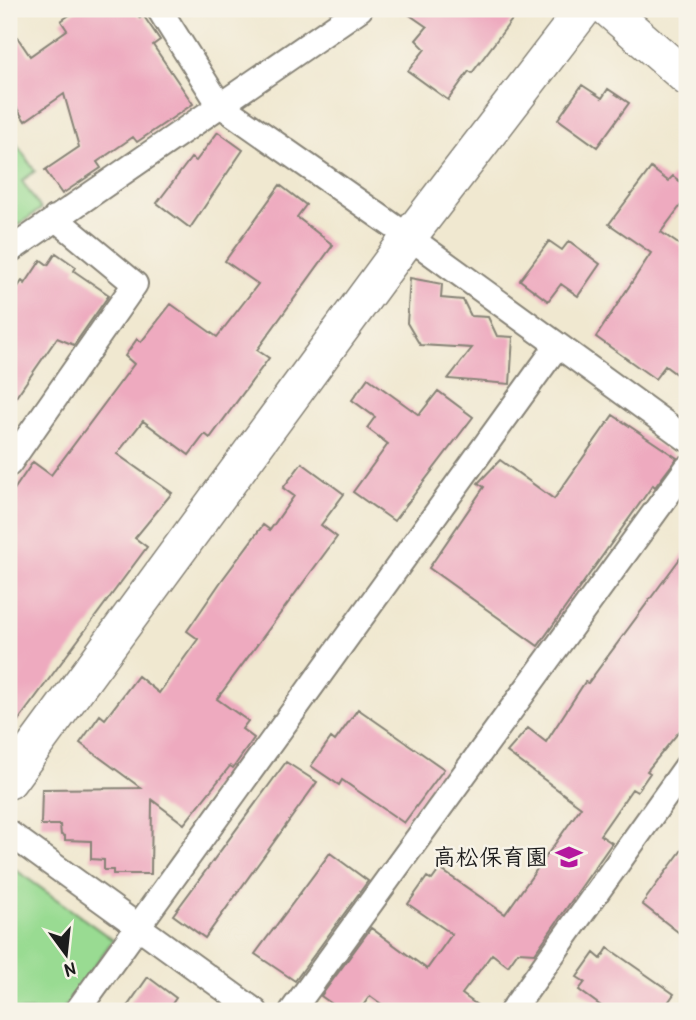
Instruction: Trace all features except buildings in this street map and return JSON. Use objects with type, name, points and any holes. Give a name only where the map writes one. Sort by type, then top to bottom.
[{"type":"street","points":[[159,9],[219,104],[409,237],[687,439]]},
{"type":"street","points":[[9,251],[360,9]]},
{"type":"street","points":[[9,780],[409,237],[584,9]]},
{"type":"street","points":[[608,9],[687,78]]},
{"type":"street","points":[[9,464],[135,285],[55,218]]},
{"type":"street","points":[[77,1011],[557,346]]},
{"type":"street","points":[[292,1011],[687,468]]},
{"type":"street","points":[[512,1011],[687,766]]},
{"type":"street","points":[[9,833],[256,1011]]},
{"type":"green space","points":[[9,133],[35,171],[22,181],[41,209],[9,232]]},
{"type":"green space","points":[[9,865],[113,940],[62,1011],[9,1011]]},
{"type":"place","name":"高松保育園","points":[[569,857]]}]
